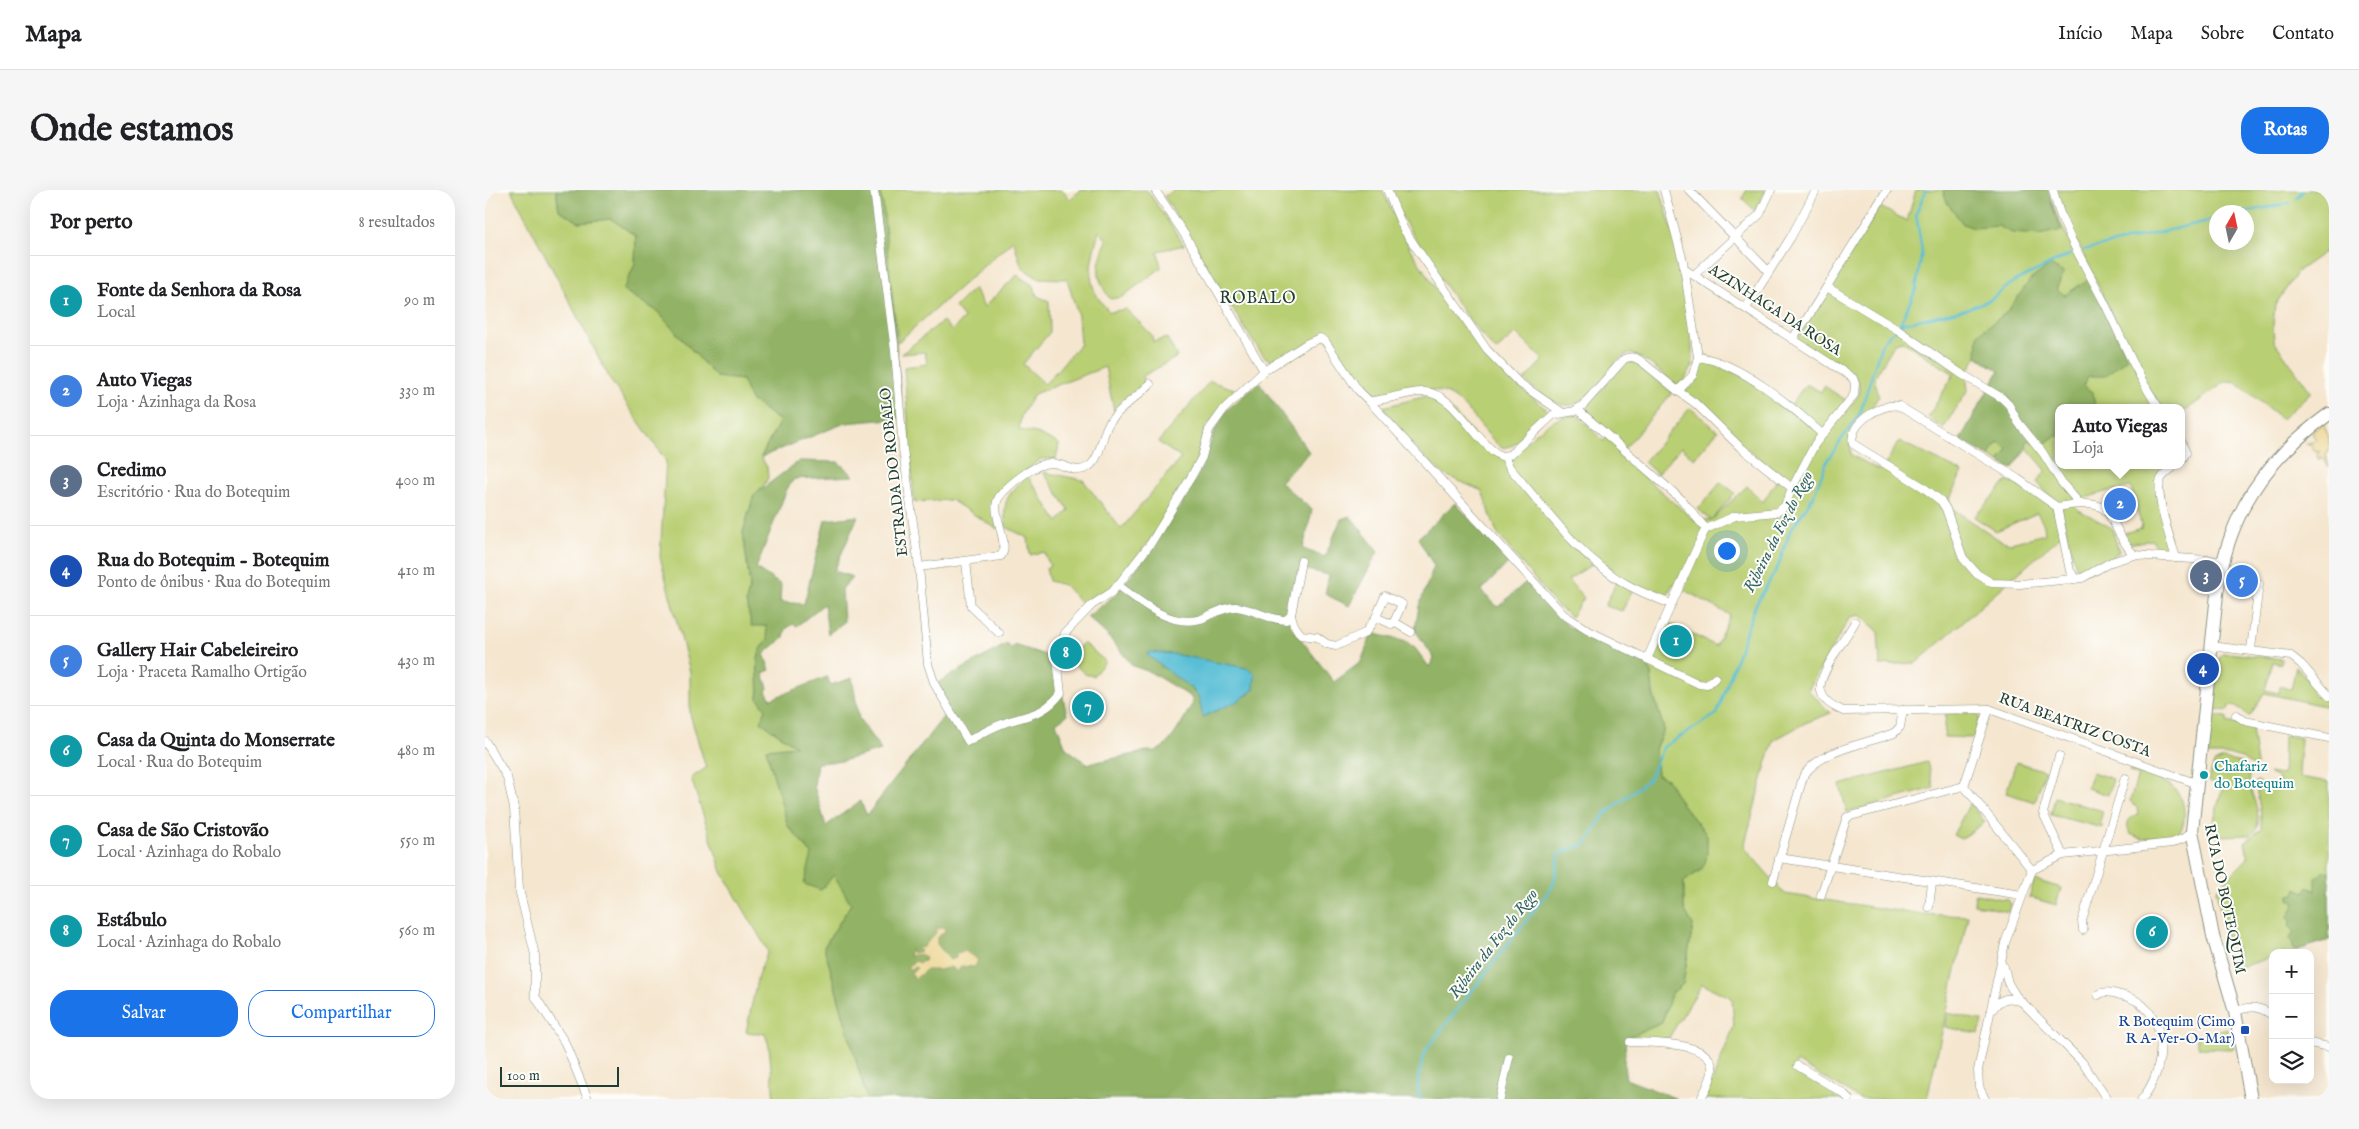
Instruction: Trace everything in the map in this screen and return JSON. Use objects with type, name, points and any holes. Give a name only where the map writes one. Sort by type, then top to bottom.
[{"type":"main road","name":"RUA DO BOTEQUIM","points":[[2251,1099],[2235,1012],[2215,943],[2192,831],[2195,783],[2222,561],[2232,529],[2252,489],[2290,445],[2329,414]]},
{"type":"street","name":"ESTRADA DO ROBALO","points":[[874,190],[899,387],[908,494],[919,567],[931,675],[968,741],[1008,722],[1041,713],[1057,699],[1061,693],[1057,660],[1065,633],[1092,605],[1118,586]]},
{"type":"street","points":[[1155,190],[1185,235],[1264,371]]},
{"type":"street","points":[[1387,190],[1404,230],[1487,350],[1518,382],[1563,413]]},
{"type":"street","name":"AZINHAGA DA ROSA","points":[[1664,190],[1685,269],[1698,356],[1693,376],[1678,391]]},
{"type":"street","points":[[1689,190],[1769,272]]},
{"type":"street","points":[[1694,275],[1760,214],[1771,190]]},
{"type":"street","points":[[1746,308],[1791,237],[1816,190]]},
{"type":"street","points":[[1792,339],[1827,287],[1887,190]]},
{"type":"street","points":[[2053,190],[2073,243],[2114,322],[2140,380],[2156,404]]},
{"type":"street","name":"AZINHAGA DA ROSA","points":[[1685,269],[1850,375],[1855,381],[1854,395],[1822,434]]},
{"type":"street","points":[[1827,287],[1898,330],[1960,373],[2002,398],[2009,405],[2018,422],[2043,453],[2061,482],[2080,504]]},
{"type":"street","points":[[1291,615],[1286,620],[1280,620],[1237,607],[1225,609],[1191,621],[1180,620],[1149,607],[1118,586],[1151,542],[1178,501],[1203,457],[1209,430],[1224,409],[1264,371],[1306,344],[1320,338],[1328,344],[1351,379],[1369,401],[1563,614],[1587,630],[1699,684],[1707,685],[1715,678]]},
{"type":"street","points":[[1647,659],[1693,552],[1707,529],[1735,516],[1777,512],[1785,506],[1804,461],[1822,434],[1798,412],[1756,382],[1721,362],[1698,356]]},
{"type":"street","points":[[1504,456],[1515,450],[1553,415],[1577,409],[1624,359],[1635,357],[1678,391],[1740,447],[1791,488]]},
{"type":"street","points":[[919,567],[995,558],[1003,554],[997,506],[999,496],[1024,475],[1045,464],[1053,463],[1077,471],[1090,466],[1097,455],[1108,425],[1115,415],[1150,384]]},
{"type":"street","points":[[1369,401],[1383,401],[1415,393],[1427,392],[1436,395],[1455,411],[1493,451],[1504,456],[1510,468],[1563,530],[1588,554],[1627,585],[1671,604]]},
{"type":"street","points":[[2076,579],[2070,571],[2057,507],[2018,479],[1899,406],[1885,406],[1879,409],[1864,419],[1854,432],[1853,444],[1923,487],[1941,501],[1946,509],[1963,558],[1985,580],[2003,584],[2076,579],[2082,578],[2111,562],[2134,555],[2222,561]]},
{"type":"street","points":[[1577,409],[1681,500],[1707,529]]},
{"type":"street","points":[[2172,469],[2161,479],[2159,487],[2175,558]]},
{"type":"street","points":[[2057,507],[2080,504],[2101,506],[2107,510],[2113,519],[2119,536],[2134,555]]},
{"type":"street","points":[[1301,561],[1291,615],[1294,625],[1301,635],[1317,637],[1327,644],[1336,646],[1365,633],[1376,617],[1385,596],[1402,604],[1394,622],[1411,632]]},
{"type":"street","points":[[966,562],[971,606],[999,632]]},
{"type":"street","points":[[2251,649],[2259,584]]},
{"type":"street","points":[[1376,617],[1391,624]]},
{"type":"street","name":"RUA BEATRIZ COSTA","points":[[1855,622],[1822,677],[1820,690],[1827,703],[1843,712],[1989,709],[2195,783]]},
{"type":"street","points":[[2211,646],[2251,649],[2291,656],[2301,664],[2329,696]]},
{"type":"street","points":[[1965,786],[1989,709]]},
{"type":"street","points":[[1773,881],[1806,771],[1815,763],[1844,749],[1894,734],[1900,727],[1903,710]]},
{"type":"street","points":[[2236,715],[2245,721],[2329,738]]},
{"type":"street","points":[[485,741],[507,776],[514,808],[519,889],[535,955],[535,996],[565,1043],[588,1099]]},
{"type":"street","points":[[2059,756],[2043,813],[2063,855]]},
{"type":"street","points":[[2083,930],[2082,920],[2125,778]]},
{"type":"street","points":[[1821,895],[1847,817],[1965,786]]},
{"type":"street","points":[[1965,786],[2032,870]]},
{"type":"street","points":[[1985,1099],[1979,1087],[1978,1070],[2003,960],[2005,943],[2032,870],[2063,855],[2173,843],[2184,838],[2192,831]]},
{"type":"street","points":[[1779,858],[2022,895]]},
{"type":"street","points":[[1929,907],[1932,882]]},
{"type":"street","points":[[2003,960],[2008,984],[2021,1002],[2082,1062],[2107,1097]]},
{"type":"street","points":[[2098,995],[2111,992],[2134,998],[2146,1006],[2154,1019],[2160,1037],[2158,1069],[2151,1088],[2142,1099]]},
{"type":"street","points":[[1992,1011],[2004,999],[2021,1002]]},
{"type":"street","points":[[2235,1012],[2250,1006],[2257,1007],[2269,1014]]},
{"type":"street","points":[[1631,1042],[1676,1044],[1691,1048],[1707,1057],[1712,1064],[1712,1072],[1701,1099]]},
{"type":"street","points":[[2314,1044],[2329,1048]]},
{"type":"street","points":[[1500,1099],[1509,1058]]},
{"type":"street","points":[[1798,1066],[1843,1092],[1849,1099]]},
{"type":"green space","points":[[511,190],[556,190],[559,210],[579,222],[611,219],[636,236],[635,264],[623,290],[657,311],[716,377],[742,380],[751,400],[780,421],[761,457],[767,467],[768,478],[763,487],[754,495],[743,532],[750,585],[746,603],[752,625],[766,626],[768,641],[759,654],[757,667],[758,698],[766,709],[761,722],[797,747],[766,749],[788,826],[812,854],[834,874],[851,904],[824,947],[867,1099],[774,1099],[769,1046],[765,1034],[746,1032],[758,975],[768,951],[722,872],[691,778],[706,768],[690,714],[690,672],[660,557],[666,461],[611,381]]},
{"type":"green space","points":[[556,190],[879,190],[883,204],[903,418],[845,423],[761,457],[780,421],[751,400],[742,380],[716,377],[657,311],[623,290],[635,264],[636,236],[611,219],[579,222],[559,210]]},
{"type":"green space","points":[[879,190],[1063,190],[1070,199],[1081,190],[1147,190],[1184,245],[1158,251],[1161,268],[1122,297],[1110,299],[1099,277],[1099,264],[1107,240],[1099,231],[1091,264],[1091,274],[1092,284],[1101,302],[1110,312],[1126,309],[1152,335],[1153,342],[1167,338],[1177,357],[1143,376],[1144,386],[1114,411],[1105,367],[1034,394],[1021,416],[1019,430],[1037,433],[1059,444],[1056,459],[1041,459],[995,493],[993,502],[997,529],[951,500],[914,502],[904,367],[927,364],[925,352],[901,354],[943,321],[952,331],[964,318],[955,307],[974,288],[984,307],[1017,275],[1034,286],[1037,296],[1049,301],[1050,332],[1023,364],[1045,384],[1080,344],[1078,316],[1067,279],[1038,278],[1022,268],[1013,240],[898,342]]},
{"type":"green space","points":[[1174,190],[1382,190],[1410,249],[1454,316],[1502,372],[1550,412],[1514,445],[1502,448],[1462,405],[1448,394],[1427,390],[1385,394],[1375,393],[1366,388],[1359,383],[1337,348],[1322,337],[1272,362],[1264,356],[1252,340],[1164,196]]},
{"type":"green space","points":[[1390,190],[1660,190],[1678,249],[1691,333],[1693,366],[1683,382],[1675,385],[1646,361],[1633,354],[1628,354],[1618,360],[1592,392],[1583,400],[1564,405],[1553,401],[1524,380],[1543,360],[1516,333],[1496,351],[1485,339],[1438,275],[1404,220]]},
{"type":"green space","points":[[1747,190],[1766,190],[1755,211],[1742,198]]},
{"type":"green space","points":[[1916,190],[2048,190],[2057,216],[2154,404],[2055,404],[2055,469],[2166,469],[2159,477],[2171,550],[2159,550],[2152,540],[2128,544],[2121,534],[2142,528],[2131,487],[2108,491],[2073,502],[2077,509],[2112,528],[2119,552],[2094,570],[2083,573],[2076,567],[2061,509],[2037,482],[2046,470],[2027,448],[2012,469],[1960,440],[1999,371],[1977,356],[1966,375],[1968,390],[1943,429],[1928,417],[1954,374],[1902,341],[1895,343],[1874,378],[1879,396],[1850,440],[1851,455],[1879,470],[1885,465],[1899,441],[1962,472],[1947,505],[2001,541],[2011,543],[2045,534],[2044,525],[2037,513],[1996,531],[1974,517],[2008,480],[2052,505],[2063,534],[1916,663],[1880,665],[1878,631],[1860,615],[1850,617],[1808,690],[1831,713],[1805,723],[1774,740],[1744,847],[1785,894],[1918,914],[1968,916],[1927,1099],[1860,1099],[1797,1062],[1794,1068],[1846,1099],[1705,1099],[1734,1026],[1732,998],[1702,984],[1668,1039],[1625,1038],[1662,1023],[1671,994],[1683,984],[1693,925],[1684,909],[1684,881],[1702,870],[1707,835],[1681,803],[1667,779],[1657,775],[1655,749],[1664,729],[1653,693],[1651,673],[1647,664],[1665,621],[1716,646],[1730,615],[1673,584],[1665,599],[1635,585],[1622,611],[1605,606],[1618,578],[1597,561],[1568,580],[1584,598],[1571,617],[1555,604],[1497,533],[1482,491],[1443,474],[1413,446],[1383,407],[1427,396],[1448,407],[1481,442],[1500,453],[1511,453],[1521,447],[1553,421],[1577,415],[1603,441],[1611,434],[1594,421],[1586,408],[1625,362],[1637,363],[1672,393],[1626,447],[1617,453],[1694,520],[1711,520],[1698,509],[1721,482],[1735,493],[1712,520],[1747,486],[1763,502],[1780,475],[1740,443],[1713,415],[1684,392],[1699,372],[1699,351],[1790,406],[1806,384],[1821,392],[1824,386],[1852,404],[1860,393],[1858,379],[1796,340],[1880,207],[1907,221]]},
{"type":"green space","points":[[1943,190],[2048,190],[2055,215],[2062,230],[2039,235],[2012,233],[1998,226],[1974,228],[1963,224],[1946,201]]},
{"type":"green space","points":[[2056,190],[2329,190],[2329,249],[2299,270],[2275,305],[2273,324],[2274,341],[2311,392],[2282,419],[2234,381],[2225,382],[2185,411],[2185,404],[2159,404],[2144,381],[2075,237]]},
{"type":"green space","points":[[2050,265],[2064,273],[2056,289],[2065,295],[2090,278],[2127,358],[2105,376],[2088,376],[2084,386],[2093,392],[2094,404],[2055,404],[2055,436],[2043,445],[2027,440],[2026,448],[2012,469],[1999,462],[2008,449],[1998,442],[1989,456],[1960,440],[1999,371],[1977,356],[1978,334],[2007,312],[2030,280]]},
{"type":"green space","points":[[1210,381],[1237,390],[1205,428],[1195,467],[1150,540],[1111,589],[1085,607],[1064,585],[1049,581],[1046,568],[1050,566],[1044,552],[1030,555],[1028,538],[1006,527],[1005,510],[1008,498],[1027,475],[1058,522],[1069,510],[1043,472],[1083,480],[1121,529],[1181,458],[1158,442]]},
{"type":"green space","points":[[1259,382],[1309,452],[1280,482],[1312,510],[1303,549],[1325,557],[1341,519],[1350,516],[1378,551],[1349,606],[1325,594],[1329,575],[1303,569],[1290,625],[1334,682],[1361,662],[1372,633],[1407,642],[1415,648],[1429,667],[1434,658],[1415,630],[1419,606],[1434,566],[1418,538],[1455,503],[1510,561],[1481,591],[1498,607],[1526,582],[1569,627],[1647,664],[1651,673],[1653,694],[1664,729],[1655,749],[1657,775],[1667,779],[1681,803],[1707,835],[1707,852],[1705,863],[1702,867],[1684,881],[1684,909],[1693,925],[1683,984],[1671,994],[1662,1023],[1626,1038],[1624,1065],[1626,1079],[1677,1099],[867,1099],[824,947],[851,904],[834,875],[821,890],[804,884],[812,854],[788,826],[766,749],[796,746],[761,722],[766,709],[758,698],[758,660],[763,646],[768,640],[766,626],[752,626],[746,602],[750,585],[743,532],[754,495],[799,461],[838,462],[854,476],[794,479],[787,489],[756,568],[781,585],[780,602],[804,604],[825,520],[858,516],[834,571],[853,577],[842,589],[844,622],[828,634],[824,604],[797,626],[793,624],[786,629],[784,637],[764,654],[770,670],[763,673],[768,688],[766,691],[771,699],[827,677],[831,685],[852,678],[859,719],[881,750],[842,761],[817,763],[814,786],[826,826],[860,801],[867,815],[947,712],[937,683],[1007,644],[1011,648],[1015,645],[1054,658],[1067,715],[1056,723],[1066,748],[1087,764],[1145,751],[1156,751],[1169,742],[1193,703],[1191,697],[1150,672],[1133,666],[1106,634],[1087,617],[1115,595],[1140,564],[1179,508],[1201,470],[1215,430],[1227,410]],"holes":[[[1173,654],[1251,670],[1250,694],[1203,717],[1199,697],[1178,676],[1160,666]]]},
{"type":"green space","points":[[1690,408],[1718,431],[1694,459],[1681,447],[1657,474],[1644,462]]},
{"type":"green space","points":[[1083,643],[1105,662],[1093,676],[1085,674],[1070,660],[1070,657]]},
{"type":"green space","points":[[2222,654],[2282,659],[2281,664],[2273,662],[2265,690],[2279,693],[2280,686],[2291,690],[2296,666],[2329,707],[2264,693],[2250,716],[2235,707],[2229,706],[2228,711],[2213,709],[2219,659]]},
{"type":"green space","points":[[1946,713],[1975,713],[1980,717],[1974,738],[1944,737]]},
{"type":"green space","points":[[2212,715],[2227,717],[2227,722],[2252,728],[2257,765],[2253,766],[2242,758],[2231,755],[2206,755],[2208,721],[2211,721]]},
{"type":"green space","points":[[2284,735],[2301,738],[2299,777],[2329,782],[2329,940],[2301,949],[2269,949],[2269,958],[2241,967],[2237,946],[2228,945],[2216,890],[2248,858],[2245,842],[2261,829],[2261,814],[2255,782],[2258,781],[2267,788],[2275,790],[2279,784],[2279,779],[2269,773],[2283,775]]},
{"type":"green space","points":[[2223,759],[2242,763],[2249,774],[2258,815],[2257,826],[2251,835],[2215,836],[2212,827],[2223,785],[2208,781],[2214,763]]},
{"type":"green space","points":[[1927,762],[1934,788],[1847,812],[1840,785]]},
{"type":"green space","points":[[2016,762],[2045,771],[2035,802],[2006,793]]},
{"type":"green space","points":[[2130,769],[2159,779],[2178,792],[2184,816],[2183,825],[2178,834],[2143,839],[2130,834],[2128,821],[2138,814],[2137,808],[2130,801],[2138,775],[2129,772]]},
{"type":"green space","points":[[2092,772],[2113,779],[2108,795],[2087,788]]},
{"type":"green space","points":[[2055,797],[2103,811],[2100,822],[2103,828],[2051,815]]},
{"type":"green space","points":[[1970,803],[1985,822],[1961,839],[1953,835]]},
{"type":"green space","points":[[2329,871],[2329,940],[2294,949],[2292,948],[2293,944],[2290,939],[2294,931],[2289,926],[2291,921],[2288,917],[2295,903],[2289,899],[2290,895],[2295,894],[2297,888],[2304,892],[2308,887],[2316,891],[2316,878],[2323,872]]},
{"type":"green space","points":[[2035,880],[2061,888],[2056,905],[2029,897]]},
{"type":"green space","points":[[1975,894],[2008,900],[2011,904],[2009,912],[1974,904]]},
{"type":"green space","points":[[1948,1013],[1982,1021],[1979,1034],[1945,1027]]},
{"type":"green space","points":[[2227,1028],[2234,1049],[2199,1048],[2196,1037]]},
{"type":"sand","points":[[2323,423],[2329,438],[2329,452],[2326,454],[2329,467],[2324,458],[2320,457],[2318,459],[2317,454],[2320,452],[2314,450],[2311,444],[2306,444],[2316,440],[2312,432]]},
{"type":"sand","points":[[936,925],[938,929],[944,927],[945,932],[937,937],[937,944],[950,960],[956,958],[956,953],[965,951],[978,960],[975,967],[961,966],[958,972],[951,967],[939,970],[926,970],[915,979],[911,974],[917,968],[914,967],[908,970],[908,966],[915,961],[919,963],[924,961],[925,957],[920,954],[909,956],[911,949],[913,953],[920,951],[918,946],[922,948],[936,933]]},
{"type":"water","points":[[1149,652],[1173,654],[1247,668],[1255,674],[1254,689],[1240,700],[1203,717],[1199,697],[1192,689],[1147,655]]},
{"type":"waterway","points":[[1900,324],[1916,289],[1922,251],[1916,214],[1926,190]]},
{"type":"waterway","name":"Ribeira da Foz do Rego","points":[[2297,198],[2303,190]]},
{"type":"waterway","name":"Ribeira da Foz do Rego","points":[[2254,210],[2290,203]]},
{"type":"waterway","name":"Ribeira da Foz do Rego","points":[[2084,250],[2209,221]]},
{"type":"waterway","name":"Ribeira da Foz do Rego","points":[[1421,1099],[1418,1082],[1426,1050],[1553,886],[1560,853],[1585,844],[1605,814],[1649,779],[1663,747],[1717,714],[1755,606],[1778,567],[1790,531],[1813,497],[1828,459],[1860,413],[1882,343],[1900,324],[1966,309],[1990,300],[2015,281],[2071,254]]},
{"type":"place","name":"Auto Viegas","points":[[2120,504]]},
{"type":"place","name":"Credimo","points":[[2206,576]]},
{"type":"place","name":"Gallery Hair Cabeleireiro","points":[[2242,581]]},
{"type":"place","name":"Fonte da Senhora da Rosa","points":[[1676,641]]},
{"type":"place","name":"Estábulo","points":[[1066,653]]},
{"type":"place","name":"Rua do Botequim - Botequim","points":[[2203,669]]},
{"type":"place","name":"Casa de São Cristovão","points":[[1088,707]]},
{"type":"place","name":"Chafariz do Botequim","points":[[2204,775]]},
{"type":"place","name":"Casa da Quinta do Monserrate","points":[[2152,932]]},
{"type":"place","name":"R Botequim (Cimo R A-Ver-O-Mar)","points":[[2245,1030]]},
{"type":"district","name":"ROBALO","points":[[1258,299]]}]
